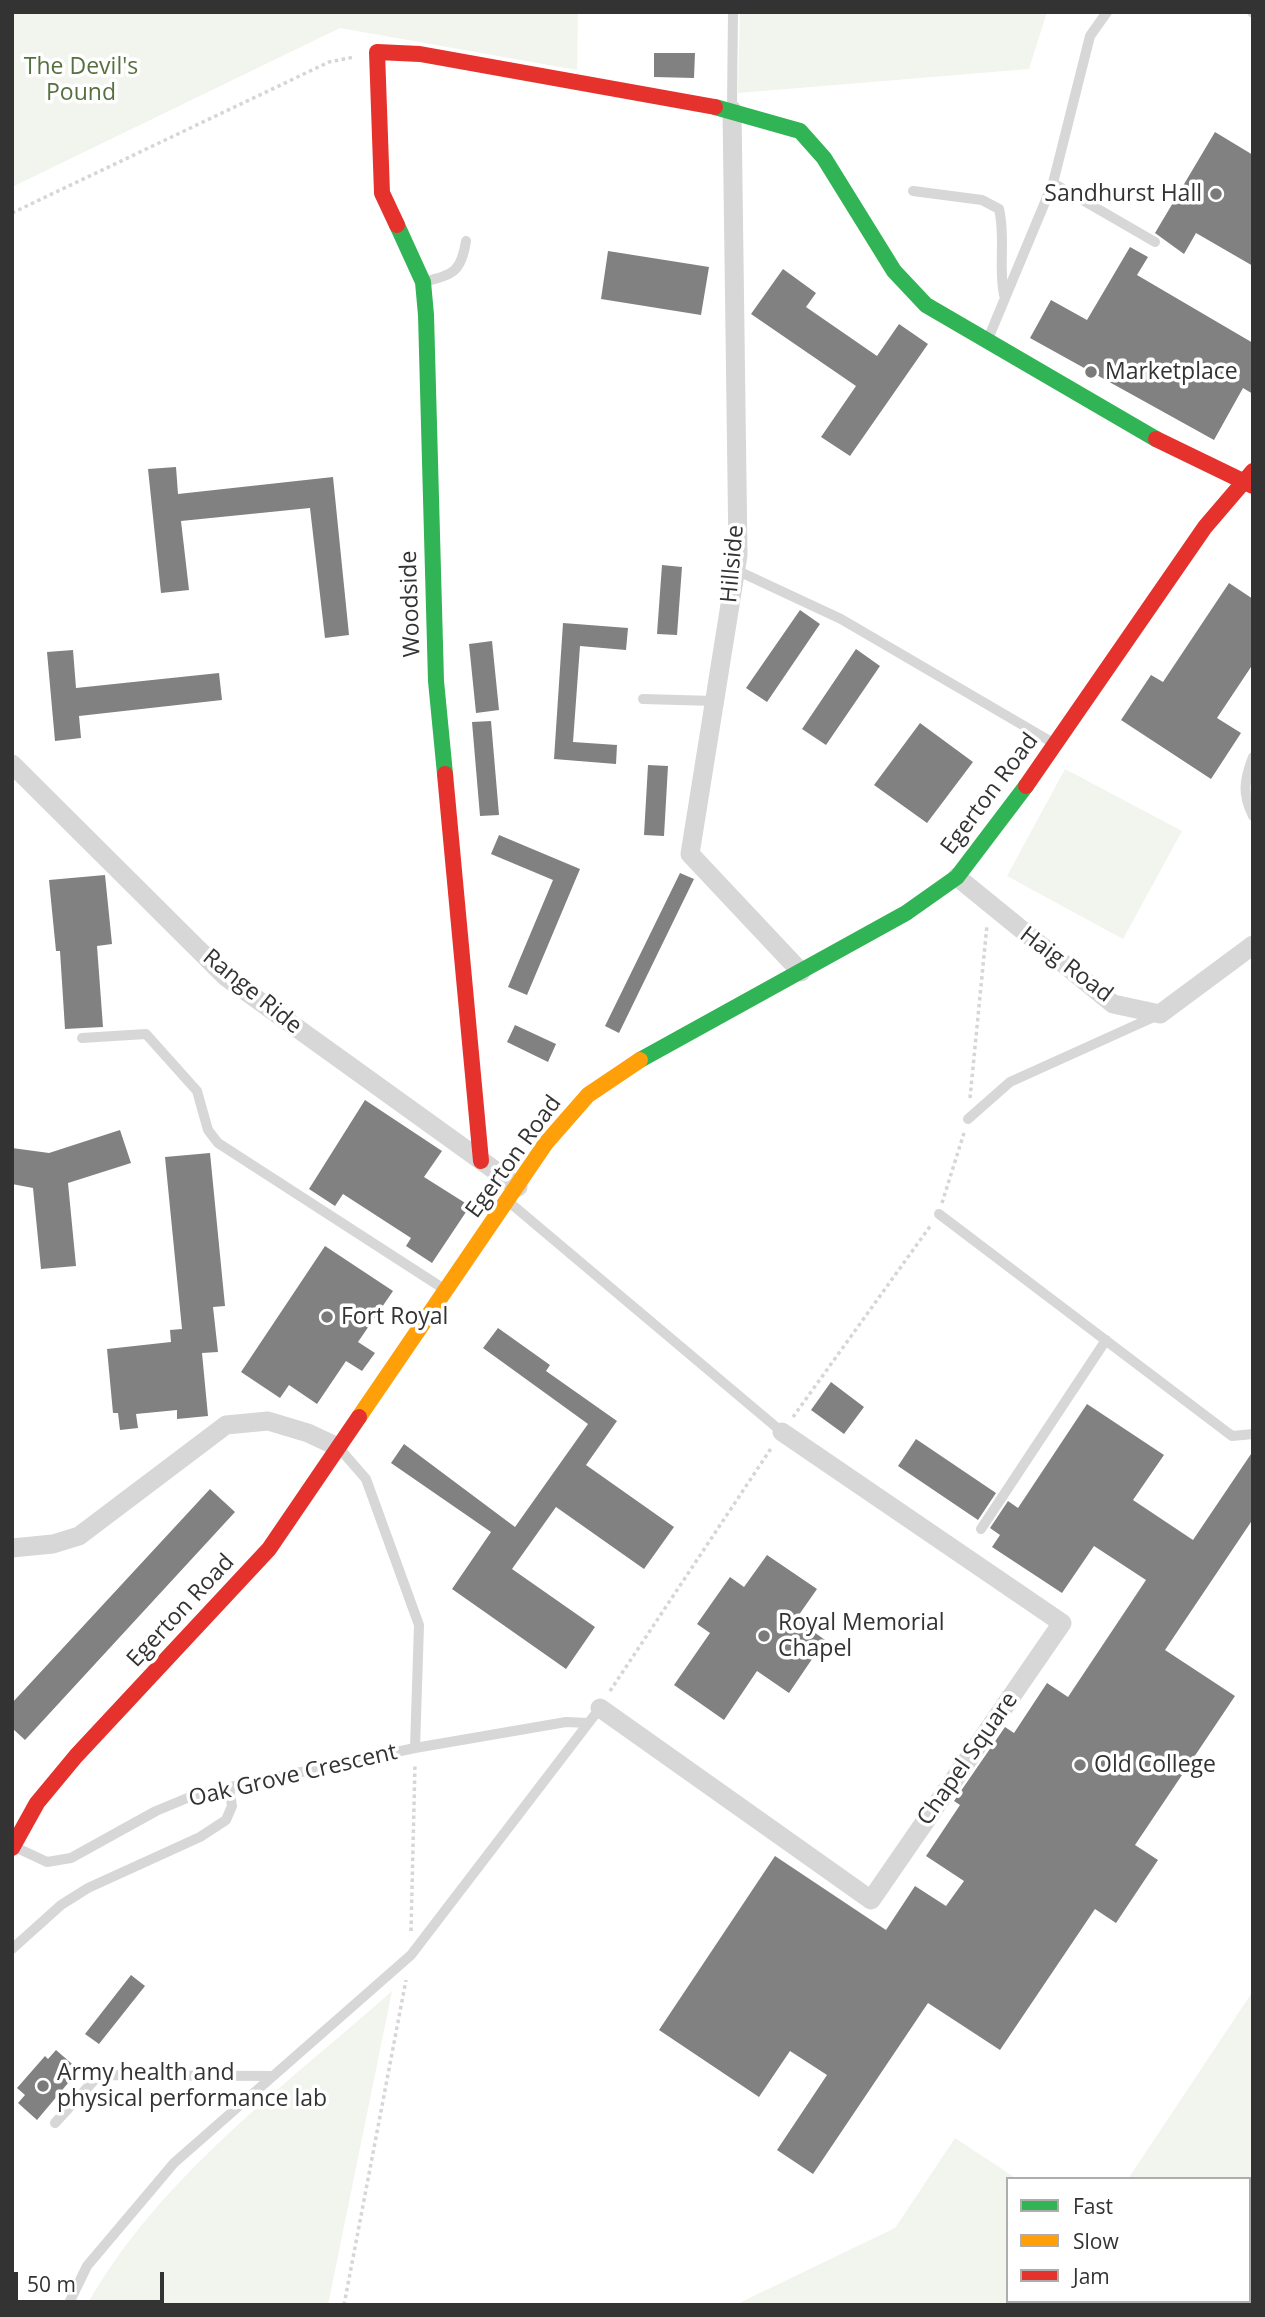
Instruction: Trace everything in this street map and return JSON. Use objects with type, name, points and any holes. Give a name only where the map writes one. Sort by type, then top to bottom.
[{"type":"street","points":[[377,52],[420,54],[732,110],[800,131],[824,158],[894,271],[926,305],[1160,441],[1249,480]]},
{"type":"street","name":"Woodside","points":[[377,52],[382,193],[423,282],[436,681],[481,1161]]},
{"type":"street","name":"Hillside","points":[[732,110],[738,555],[690,854],[801,972]]},
{"type":"street","name":"Egerton Road","points":[[13,1847],[37,1803],[76,1756],[269,1549],[448,1291],[546,1143],[588,1095],[650,1053],[906,913],[957,877],[978,853],[1056,745],[1205,527],[1249,480]]},
{"type":"street","name":"Range Ride","points":[[12,764],[226,977],[481,1161],[513,1194]]},
{"type":"street","name":"Haig Road","points":[[957,877],[1113,1004],[1160,1014]]},
{"type":"street","points":[[1160,1014],[1253,945]]},
{"type":"street","points":[[12,1548],[53,1544],[79,1536],[226,1425],[268,1420],[308,1433],[338,1447]]},
{"type":"street","name":"Chapel Square","points":[[594,1716],[871,1900],[1062,1623],[782,1432]]},
{"type":"lane","points":[[732,110],[733,12]]},
{"type":"lane","points":[[987,342],[1053,183],[1090,36],[1107,12]]},
{"type":"lane","points":[[1053,183],[1155,242]]},
{"type":"lane","points":[[914,191],[982,200],[999,209],[1000,276],[1005,295]]},
{"type":"lane","points":[[423,282],[457,270],[463,260],[466,242]]},
{"type":"lane","points":[[736,570],[841,619],[1056,745]]},
{"type":"lane","points":[[643,699],[715,701]]},
{"type":"lane","points":[[1253,757],[1244,781],[1245,802],[1253,816]]},
{"type":"lane","points":[[968,1119],[1010,1082],[1160,1014]]},
{"type":"lane","points":[[82,1038],[146,1034],[197,1091],[208,1130],[218,1143],[448,1291]]},
{"type":"lane","points":[[513,1194],[782,1432]]},
{"type":"lane","points":[[939,1214],[1232,1436],[1253,1434]]},
{"type":"lane","points":[[981,1529],[1105,1340]]},
{"type":"lane","points":[[338,1447],[366,1479],[419,1625],[415,1748]]},
{"type":"lane","points":[[68,2305],[87,2266],[174,2163],[411,1955],[594,1716]]},
{"type":"lane","name":"Oak Grove Crescent","points":[[13,1847],[47,1862],[71,1858],[156,1811],[197,1794],[415,1748],[594,1716]]},
{"type":"lane","points":[[12,1949],[61,1905],[89,1888],[200,1837],[226,1820],[232,1806],[229,1787]]},
{"type":"lane","points":[[55,2123],[100,2075],[273,2076]]},
{"type":"path","points":[[12,213],[329,62],[377,52]]},
{"type":"path","points":[[594,1716],[782,1432],[939,1214],[968,1119],[989,905]]},
{"type":"path","points":[[344,2305],[411,1955],[415,1748]]},
{"type":"green space","name":"The Devil's Pound","points":[[12,12],[578,12],[577,70],[340,28],[12,187]]},
{"type":"green space","points":[[740,12],[1047,12],[1029,69],[738,93]]},
{"type":"green space","points":[[1065,769],[1182,831],[1123,939],[1007,876]]},
{"type":"green space","points":[[392,1991],[328,2305],[87,2305],[116,2259],[150,2215],[187,2175],[267,2099]]},
{"type":"green space","points":[[1253,1991],[1253,2305],[735,2305],[895,2228],[955,2138],[1014,2177],[1006,2177],[1006,2303],[1251,2303],[1251,2177],[1129,2177]]},
{"type":"building","points":[[654,53],[695,53],[694,78],[654,77]]},
{"type":"building","name":"Sandhurst Hall","points":[[1215,132],[1253,155],[1253,266],[1196,233],[1184,254],[1155,233]]},
{"type":"building","points":[[1130,247],[1148,257],[1137,275],[1253,343],[1253,394],[1243,388],[1214,440],[1030,338],[1051,300],[1087,320]]},
{"type":"building","points":[[608,251],[709,267],[701,315],[601,299]]},
{"type":"building","points":[[783,269],[816,293],[806,307],[877,356],[899,324],[928,344],[850,456],[821,437],[856,386],[751,314]]},
{"type":"building","points":[[176,467],[178,494],[333,477],[349,635],[325,638],[310,508],[181,521],[189,590],[161,593],[148,469]]},
{"type":"building","points":[[662,565],[682,567],[677,635],[657,634]]},
{"type":"building","points":[[1229,583],[1253,599],[1253,664],[1217,718],[1241,733],[1211,779],[1121,720],[1151,675],[1163,682]]},
{"type":"building","points":[[800,610],[820,624],[767,702],[746,688]]},
{"type":"building","points":[[563,623],[628,628],[626,650],[580,646],[573,742],[617,745],[616,764],[554,759]]},
{"type":"building","points":[[492,641],[499,710],[476,713],[469,644]]},
{"type":"building","points":[[856,649],[880,666],[826,745],[802,729]]},
{"type":"building","points":[[73,650],[76,688],[219,673],[222,700],[79,716],[81,738],[55,741],[47,652]]},
{"type":"building","points":[[491,721],[499,815],[480,816],[472,722]]},
{"type":"building","points":[[920,723],[973,762],[927,823],[874,785]]},
{"type":"building","points":[[648,765],[668,766],[664,836],[644,835]]},
{"type":"building","points":[[499,835],[580,869],[527,995],[508,987],[553,880],[491,854]]},
{"type":"building","points":[[680,873],[694,879],[619,1033],[605,1026]]},
{"type":"building","points":[[105,875],[112,944],[97,946],[103,1027],[65,1029],[60,951],[56,951],[49,880]]},
{"type":"building","points":[[515,1025],[556,1044],[548,1062],[507,1042]]},
{"type":"building","points":[[365,1100],[442,1151],[424,1177],[470,1206],[432,1263],[406,1246],[411,1238],[343,1194],[335,1206],[309,1189]]},
{"type":"building","points":[[120,1130],[131,1163],[68,1183],[76,1266],[41,1269],[33,1188],[12,1184],[12,1148],[49,1153]]},
{"type":"building","points":[[210,1153],[225,1306],[213,1307],[218,1352],[202,1353],[208,1416],[177,1419],[177,1410],[136,1414],[138,1428],[120,1430],[118,1413],[113,1413],[107,1349],[171,1342],[170,1330],[182,1329],[165,1157]]},
{"type":"building","name":"Fort Royal","points":[[325,1246],[393,1291],[358,1342],[375,1353],[362,1371],[346,1361],[317,1404],[289,1385],[280,1398],[241,1372]]},
{"type":"building","points":[[498,1328],[550,1365],[546,1371],[617,1421],[586,1465],[674,1527],[644,1569],[556,1507],[512,1569],[595,1627],[566,1669],[452,1589],[491,1532],[391,1463],[404,1444],[515,1527],[588,1424],[483,1348]]},
{"type":"building","points":[[831,1382],[864,1407],[844,1434],[811,1410]]},
{"type":"building","name":"Old College","points":[[1087,1404],[1164,1455],[1133,1500],[1193,1540],[1253,1451],[1253,1519],[1165,1650],[1235,1696],[1135,1845],[1158,1860],[1116,1923],[1095,1909],[1000,2050],[928,2003],[813,2174],[777,2150],[827,2075],[790,2051],[759,2097],[659,2030],[775,1856],[886,1930],[915,1886],[946,1906],[964,1881],[926,1856],[960,1805],[954,1801],[1005,1727],[1014,1733],[1047,1683],[1068,1697],[1146,1580],[1094,1546],[1062,1593],[992,1547],[1000,1535],[990,1528],[1008,1501],[1018,1508]]},
{"type":"building","points":[[916,1439],[996,1493],[978,1520],[898,1466]]},
{"type":"building","points":[[210,1489],[235,1512],[25,1740],[12,1728],[12,1703]]},
{"type":"building","name":"Royal Memorial Chapel","points":[[767,1555],[817,1589],[796,1619],[825,1640],[789,1693],[757,1671],[724,1720],[674,1685],[710,1633],[697,1624],[730,1577],[744,1587]]},
{"type":"building","points":[[131,1975],[145,1986],[99,2044],[85,2034]]},
{"type":"building","name":"Army health and physical performance lab","points":[[56,2050],[79,2070],[37,2120],[18,2103],[25,2095],[17,2088],[45,2056],[48,2059]]},
{"type":"traffic: fast","points":[[715,107],[800,131],[824,158],[894,271],[926,305],[1156,439]]},
{"type":"traffic: fast","points":[[397,225],[423,282],[426,315],[436,681],[445,774]]},
{"type":"traffic: fast","points":[[640,1060],[906,913],[957,877],[1026,786]]},
{"type":"traffic: slow","points":[[359,1417],[546,1143],[588,1095],[640,1060]]},
{"type":"traffic: jam","points":[[397,225],[382,193],[377,52],[420,54],[715,107]]},
{"type":"traffic: jam","points":[[1156,439],[1253,486]]},
{"type":"traffic: jam","points":[[1026,786],[1205,527],[1253,471]]},
{"type":"traffic: jam","points":[[445,774],[481,1161]]},
{"type":"traffic: jam","points":[[12,1848],[37,1803],[76,1756],[269,1549],[359,1417]]},
{"type":"place","name":"Sandhurst Hall","points":[[1216,194]]},
{"type":"place","name":"Marketplace","points":[[1091,372]]},
{"type":"place","name":"Fort Royal","points":[[327,1317]]},
{"type":"place","name":"Royal Memorial Chapel","points":[[764,1636]]},
{"type":"place","name":"Old College","points":[[1080,1765]]},
{"type":"place","name":"Army health and physical performance lab","points":[[43,2086]]}]
